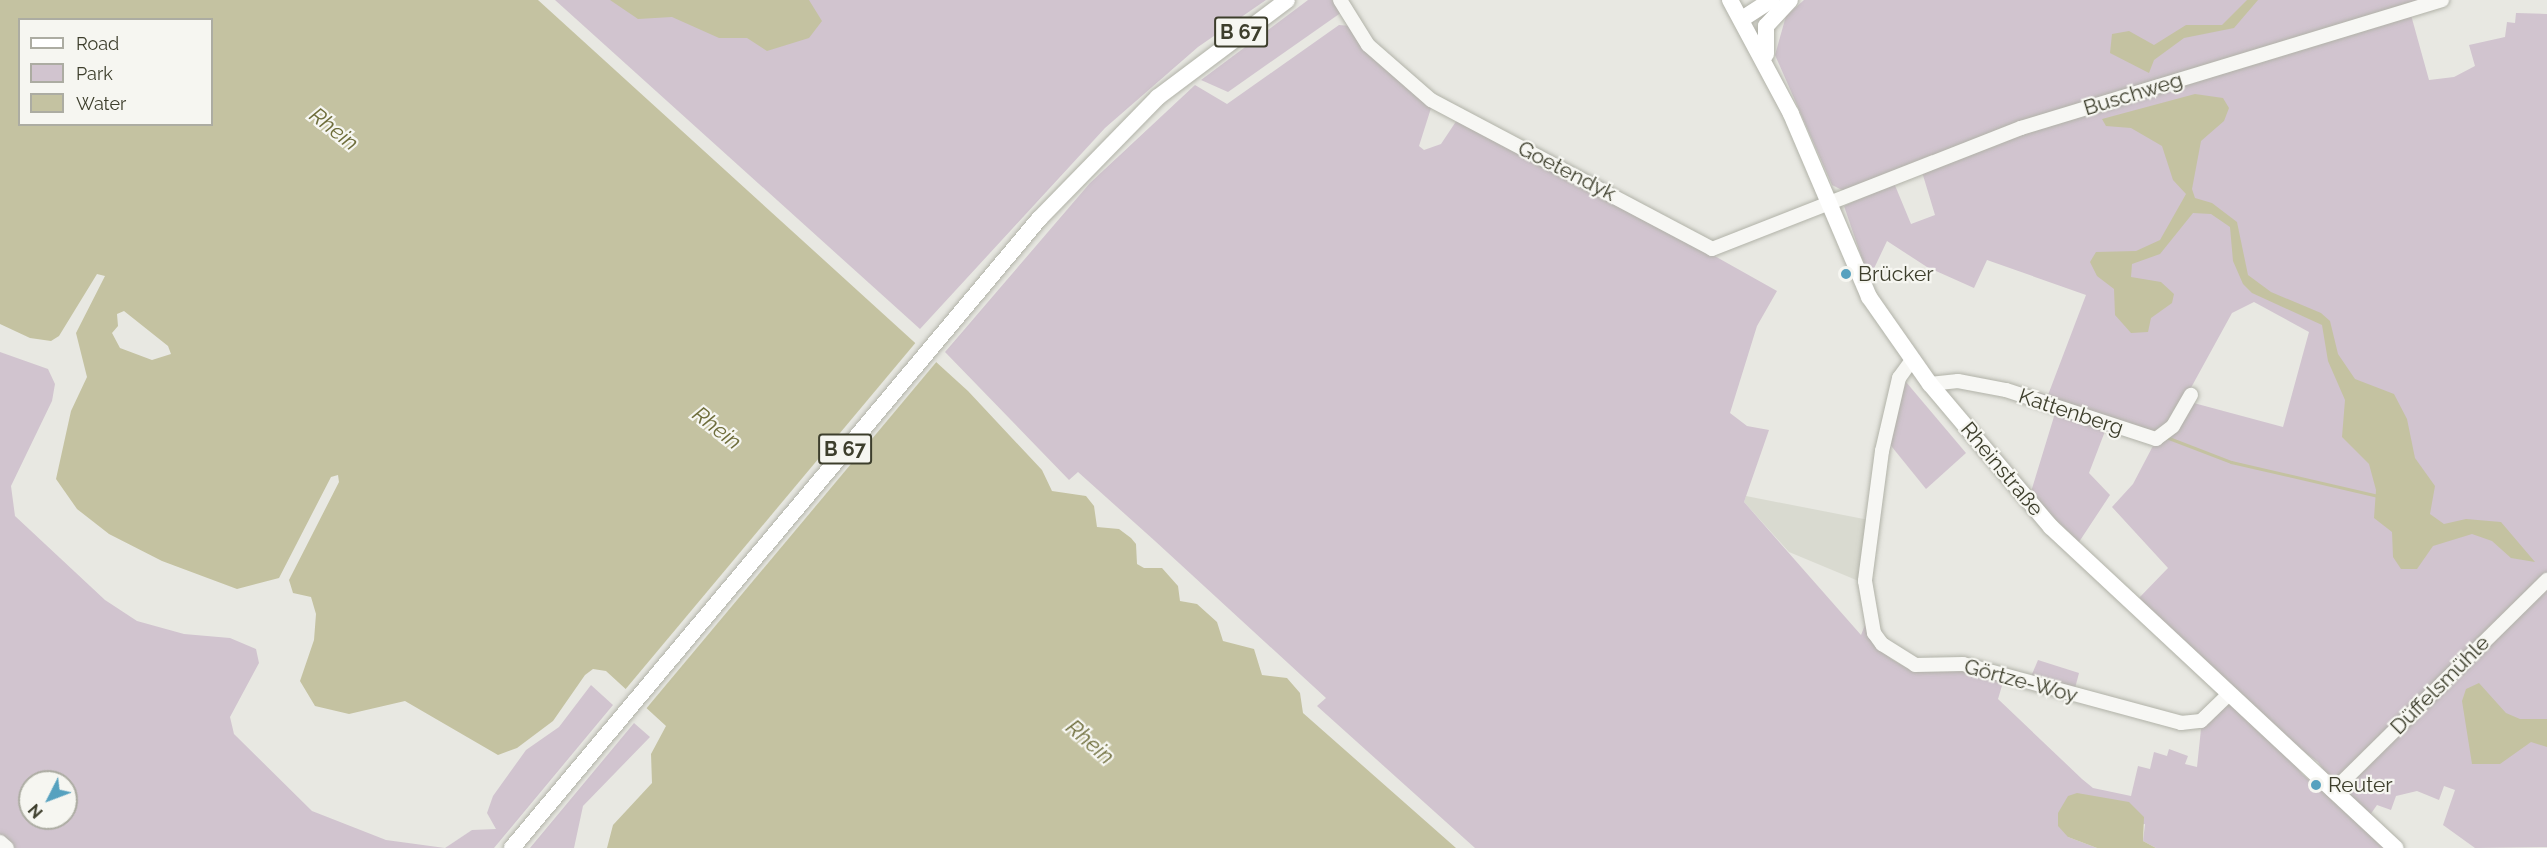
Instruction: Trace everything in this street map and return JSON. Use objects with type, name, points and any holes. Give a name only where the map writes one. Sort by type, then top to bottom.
[{"type":"main road","name":"B 67","points":[[512,848],[1039,219],[1107,146],[1196,66],[1287,0]]},
{"type":"main road","name":"Rheinstraße","points":[[1730,0],[1770,69],[1869,297],[1930,384],[2045,520],[2395,848]]},
{"type":"main road","points":[[1742,20],[1771,0]]},
{"type":"main road","points":[[1742,20],[1789,0]]},
{"type":"main road","points":[[1770,69],[1763,34],[1789,0]]},
{"type":"street","name":"Goetendyk","points":[[1340,0],[1368,45],[1444,109],[1712,249],[1828,203]]},
{"type":"street","name":"Buschweg","points":[[1828,203],[2021,128],[2442,0]]},
{"type":"street","name":"Görtze-Woy","points":[[1912,360],[1899,378],[1882,451],[1865,581],[1874,633],[1882,644],[1915,664],[1964,664],[2181,723],[2201,721],[2230,693]]},
{"type":"street","name":"Kattenberg","points":[[1930,384],[1958,381],[2006,390],[2156,440],[2173,426],[2191,395]]},
{"type":"street","name":"Düffelsmühle","points":[[2333,791],[2547,580]]},
{"type":"street","points":[[0,842],[7,848]]},
{"type":"shaded area","points":[[1746,496],[1869,520],[1861,582],[1789,552],[1744,502]]},
{"type":"green space","points":[[555,0],[1266,0],[1198,47],[1105,128],[920,329]]},
{"type":"green space","points":[[1308,0],[1332,0],[1342,12],[1228,92],[1201,80]]},
{"type":"green space","points":[[1804,0],[2429,0],[1846,192],[1832,185],[1775,55],[1786,16]]},
{"type":"green space","points":[[2516,13],[2547,14],[2547,575],[2340,779],[2330,779],[2318,762],[2279,734],[2139,598],[2168,568],[2112,507],[2133,484],[2155,442],[2190,402],[2283,427],[2309,332],[2254,302],[2232,313],[2176,415],[2157,435],[2009,385],[2048,395],[2086,295],[1987,260],[1974,288],[1927,267],[1887,241],[1869,279],[1844,206],[1894,183],[1911,224],[1935,215],[1922,172],[2023,132],[2411,15],[2429,80],[2454,77],[2475,66],[2469,45],[2505,37],[2507,22],[2515,23]]},
{"type":"green space","points":[[1339,25],[1351,26],[1432,105],[1419,146],[1424,150],[1441,144],[1457,120],[1606,195],[1777,291],[1757,326],[1730,413],[1747,426],[1769,430],[1744,502],[1861,635],[1867,620],[1875,642],[1891,659],[1909,669],[1963,667],[2004,679],[1998,699],[2082,779],[2093,788],[2131,796],[2138,766],[2150,769],[2154,752],[2167,756],[2169,749],[2188,756],[2185,764],[2197,767],[2201,729],[2221,708],[2223,693],[2281,747],[2302,774],[2389,848],[2156,848],[2143,841],[2145,824],[2068,837],[2097,848],[1475,848],[1317,706],[1326,698],[1155,541],[1078,472],[1069,480],[945,352],[1090,183],[1195,85],[1227,104]]},
{"type":"green space","points":[[0,352],[48,369],[55,384],[52,401],[11,486],[15,516],[105,600],[137,621],[184,634],[230,638],[256,649],[259,663],[230,717],[234,734],[312,811],[386,840],[445,848],[15,848],[0,834]]},
{"type":"green space","points":[[1906,382],[1966,453],[1926,489],[1888,442]]},
{"type":"green space","points":[[2056,410],[2107,426],[2089,473],[2110,495],[2079,542],[2030,495]]},
{"type":"green space","points":[[2547,584],[2547,847],[2475,848],[2443,825],[2455,790],[2444,786],[2439,800],[2417,791],[2396,796],[2391,810],[2377,805],[2370,815],[2344,791],[2344,783]]},
{"type":"green space","points":[[2038,660],[2079,673],[2074,692],[2030,679]]},
{"type":"green space","points":[[591,685],[613,705],[494,848],[445,848],[472,830],[496,829],[487,813],[493,796],[526,750],[559,727]]},
{"type":"green space","points":[[634,723],[650,737],[583,806],[574,848],[530,848]]},
{"type":"water","name":"Rhein","points":[[0,0],[538,0],[968,391],[1042,470],[1052,491],[1086,496],[1094,506],[1097,527],[1119,529],[1131,538],[1136,544],[1137,564],[1144,568],[1162,568],[1178,586],[1180,601],[1197,604],[1217,622],[1223,641],[1254,649],[1262,675],[1287,678],[1300,693],[1303,713],[1456,848],[607,848],[613,825],[652,783],[651,754],[666,726],[606,671],[593,669],[585,675],[553,721],[517,748],[498,755],[405,701],[349,714],[315,706],[300,681],[314,640],[316,614],[311,597],[293,593],[289,580],[339,482],[338,475],[331,477],[279,578],[237,589],[162,561],[109,534],[77,509],[56,479],[71,411],[87,377],[76,333],[105,276],[97,274],[59,336],[51,341],[30,338],[0,324]],"holes":[[[124,311],[168,346],[171,354],[152,360],[120,348],[112,333],[118,326],[117,314]]]},
{"type":"water","points":[[610,0],[809,0],[822,21],[809,38],[767,51],[747,38],[719,38],[672,17],[638,19]]},
{"type":"water","points":[[2247,0],[2258,0],[2234,28],[2184,38],[2154,60],[2149,73],[2110,53],[2112,34],[2129,31],[2154,45],[2186,25],[2222,25]]},
{"type":"water","points":[[2195,94],[2223,98],[2229,108],[2224,121],[2201,141],[2192,189],[2195,198],[2212,203],[2237,222],[2248,275],[2271,292],[2321,313],[2330,321],[2338,354],[2355,379],[2394,394],[2407,419],[2415,458],[2435,486],[2430,514],[2444,524],[2466,519],[2501,522],[2535,562],[2511,558],[2492,541],[2472,534],[2433,546],[2417,569],[2401,569],[2393,557],[2392,532],[2374,518],[2376,490],[2369,464],[2342,437],[2345,400],[2328,361],[2322,325],[2252,293],[2243,284],[2233,261],[2230,227],[2211,214],[2193,213],[2160,254],[2132,264],[2131,277],[2161,282],[2174,294],[2172,303],[2151,318],[2148,332],[2131,333],[2115,315],[2114,289],[2097,276],[2090,262],[2096,252],[2136,251],[2160,240],[2186,194],[2173,180],[2162,146],[2131,128],[2106,126],[2102,119]]},
{"type":"water","points":[[2479,683],[2506,713],[2520,719],[2547,719],[2547,747],[2531,742],[2500,764],[2472,764],[2462,701],[2466,689]]},
{"type":"water","points":[[2077,793],[2129,802],[2144,817],[2143,841],[2156,848],[2097,848],[2068,837],[2058,826],[2058,813],[2068,796]]},
{"type":"pier","points":[[917,341],[938,360],[645,710],[624,691]]},
{"type":"waterway","points":[[2166,437],[2231,462],[2378,496]]},
{"type":"place","name":"Brücker","points":[[1846,274]]},
{"type":"place","name":"Reuter","points":[[2316,785]]}]
